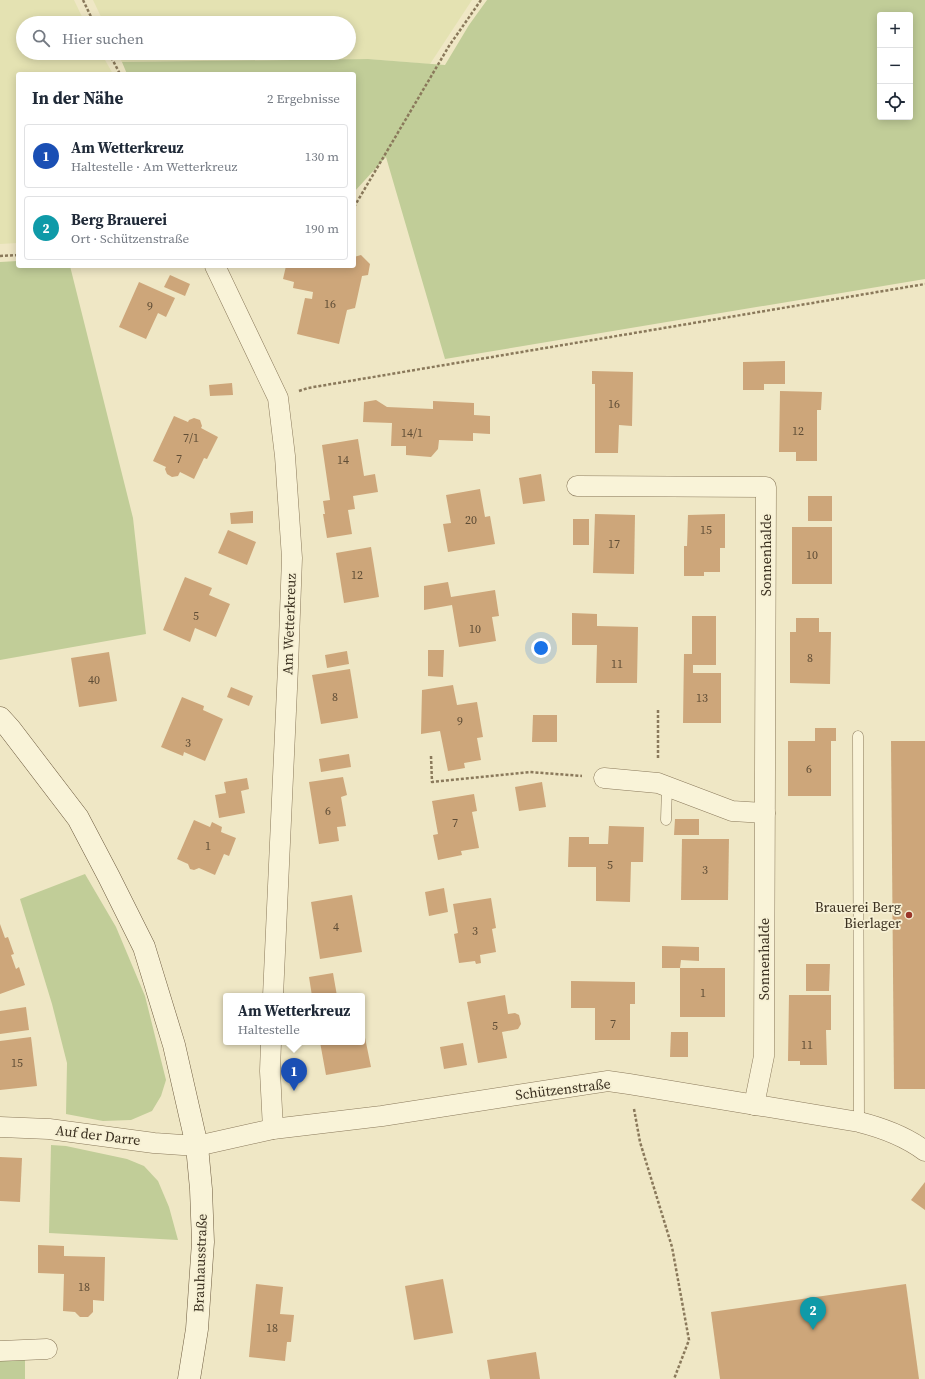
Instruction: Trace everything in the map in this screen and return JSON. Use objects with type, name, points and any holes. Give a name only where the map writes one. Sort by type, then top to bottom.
[{"type":"street","name":"Am Wetterkreuz","points":[[216,268],[278,398],[285,456],[292,558],[273,993]]},
{"type":"street","name":"Sonnenhalde","points":[[577,486],[766,487],[764,1056],[754,1105]]},
{"type":"street","name":"Brauhausstraße","points":[[0,718],[78,818],[144,947],[174,1045],[196,1146],[201,1190],[203,1242],[197,1329],[189,1379]]},
{"type":"street","points":[[604,778],[662,784],[732,811],[765,813]]},
{"type":"street","points":[[271,1045],[270,1071],[273,1129]]},
{"type":"street","name":"Schützenstraße","points":[[196,1146],[273,1129],[382,1116],[608,1081],[859,1122],[882,1128],[915,1143],[925,1150]]},
{"type":"street","name":"Auf der Darre","points":[[0,1127],[49,1129],[196,1146]]},
{"type":"street","points":[[0,1351],[47,1348]]},
{"type":"lane","points":[[858,736],[859,1122]]},
{"type":"lane","points":[[662,784],[666,820]]},
{"type":"path","points":[[83,0],[91,16]]},
{"type":"path","points":[[356,204],[449,46],[481,0]]},
{"type":"path","points":[[113,60],[119,72]]},
{"type":"path","points":[[0,256],[16,255]]},
{"type":"path","points":[[278,398],[308,388],[925,284]]},
{"type":"path","points":[[658,710],[662,784]]},
{"type":"path","points":[[431,756],[432,782],[530,772],[604,778]]},
{"type":"path","points":[[629,1084],[640,1142],[672,1247],[689,1340],[674,1379]]},
{"type":"shaded area","points":[[0,0],[74,0],[82,16],[16,16],[16,60],[105,60],[112,72],[16,72],[16,243],[0,244]]},
{"type":"shaded area","points":[[93,0],[472,0],[430,64],[356,59],[356,16],[101,16]]},
{"type":"shaded area","points":[[121,60],[286,60],[122,62]]},
{"type":"green space","points":[[487,0],[925,0],[925,279],[445,359],[386,157],[356,190],[356,72],[126,72],[122,62],[368,59],[445,65],[469,25]]},
{"type":"green space","points":[[16,261],[16,268],[70,268],[133,518],[146,634],[0,660],[0,262]]},
{"type":"green space","points":[[85,874],[116,927],[145,996],[166,1080],[161,1096],[152,1111],[131,1120],[103,1121],[66,1114],[67,1063],[52,1004],[20,899]]},
{"type":"green space","points":[[51,1145],[66,1146],[127,1159],[144,1166],[158,1181],[169,1207],[178,1240],[49,1233]]},
{"type":"green space","points":[[25,1359],[25,1379],[0,1379],[0,1360]]},
{"type":"building","points":[[361,255],[370,264],[368,275],[362,276],[355,308],[347,310],[339,344],[297,334],[305,298],[312,299],[313,292],[293,288],[294,282],[283,279],[286,268],[356,268],[356,256]]},
{"type":"building","points":[[170,275],[190,284],[185,296],[164,287]]},
{"type":"building","points":[[139,282],[175,298],[166,317],[158,313],[146,339],[119,327]]},
{"type":"building","points":[[785,361],[785,384],[764,384],[764,390],[743,390],[743,362]]},
{"type":"building","points":[[592,371],[633,372],[632,426],[619,425],[618,453],[595,453],[595,384],[592,384]]},
{"type":"building","points":[[232,383],[233,395],[210,396],[209,385]]},
{"type":"building","points":[[780,391],[822,392],[821,410],[817,410],[817,461],[796,461],[796,452],[779,452]]},
{"type":"building","points":[[376,400],[387,407],[433,409],[433,401],[474,403],[474,415],[490,416],[490,434],[473,433],[473,441],[439,440],[438,449],[431,457],[406,455],[406,446],[391,446],[392,423],[363,422],[364,402]]},
{"type":"building","points":[[174,416],[188,422],[194,418],[200,420],[202,426],[201,428],[218,437],[207,459],[204,458],[194,479],[180,472],[178,476],[172,477],[167,474],[165,469],[166,467],[153,461]]},
{"type":"building","points":[[358,439],[364,476],[375,474],[378,492],[353,496],[355,509],[348,510],[352,534],[327,538],[323,514],[325,514],[323,501],[330,500],[322,445]]},
{"type":"building","points":[[541,474],[545,501],[523,504],[519,478]]},
{"type":"building","points":[[480,489],[485,517],[490,516],[495,544],[448,552],[443,524],[451,523],[446,495]]},
{"type":"building","points":[[808,496],[832,496],[832,521],[808,521]]},
{"type":"building","points":[[253,511],[253,523],[231,524],[230,513]]},
{"type":"building","points":[[595,514],[635,515],[634,574],[593,573]]},
{"type":"building","points":[[725,514],[725,548],[720,548],[720,572],[704,572],[704,576],[684,576],[684,546],[687,546],[688,515]]},
{"type":"building","points":[[573,519],[589,519],[589,545],[573,545]]},
{"type":"building","points":[[792,527],[832,527],[832,584],[792,584]]},
{"type":"building","points":[[228,530],[256,542],[247,565],[218,553]]},
{"type":"building","points":[[371,547],[379,597],[344,603],[336,553]]},
{"type":"building","points":[[185,577],[212,588],[209,595],[230,604],[216,637],[195,628],[190,642],[163,630]]},
{"type":"building","points":[[448,582],[451,597],[495,590],[499,616],[492,617],[496,641],[459,647],[452,605],[424,610],[424,586]]},
{"type":"building","points":[[572,613],[597,614],[597,626],[638,627],[637,683],[596,683],[597,645],[572,645]]},
{"type":"building","points":[[692,616],[716,616],[716,665],[693,665],[693,673],[721,673],[721,723],[683,723],[684,654],[692,654]]},
{"type":"building","points":[[796,618],[819,618],[819,632],[831,632],[830,684],[790,683],[790,632],[796,632]]},
{"type":"building","points":[[428,650],[444,650],[443,677],[428,676]]},
{"type":"building","points":[[347,651],[349,664],[327,668],[325,655]]},
{"type":"building","points":[[109,652],[117,701],[79,707],[71,658]]},
{"type":"building","points":[[350,669],[358,718],[321,724],[312,675]]},
{"type":"building","points":[[453,685],[457,705],[477,702],[483,737],[477,738],[481,760],[464,763],[465,768],[448,771],[440,731],[421,734],[422,690]]},
{"type":"building","points":[[231,687],[253,696],[249,706],[227,697]]},
{"type":"building","points":[[182,697],[204,706],[203,710],[223,719],[205,761],[184,752],[183,756],[161,747]]},
{"type":"building","points":[[533,715],[557,715],[557,742],[532,742]]},
{"type":"building","points":[[815,728],[836,728],[836,741],[831,741],[831,796],[788,796],[788,741],[815,741]]},
{"type":"building","name":"Brauerei Berg Bierlager","points":[[891,741],[925,741],[925,1089],[894,1089]]},
{"type":"building","points":[[349,754],[351,767],[321,772],[319,759]]},
{"type":"building","points":[[343,777],[347,795],[341,797],[346,826],[337,827],[339,841],[319,844],[309,782]]},
{"type":"building","points":[[247,778],[249,789],[241,791],[245,813],[219,818],[215,795],[226,793],[224,782]]},
{"type":"building","points":[[542,782],[546,807],[519,811],[515,787]]},
{"type":"building","points":[[474,794],[477,811],[472,812],[479,848],[461,851],[462,855],[438,860],[433,835],[438,834],[432,801]]},
{"type":"building","points":[[675,819],[699,819],[699,835],[674,835]]},
{"type":"building","points":[[194,820],[210,827],[212,822],[222,827],[221,832],[236,838],[229,856],[224,854],[215,875],[199,868],[194,870],[190,869],[188,864],[177,859]]},
{"type":"building","points":[[609,826],[644,827],[643,862],[631,862],[630,902],[596,901],[596,867],[568,867],[569,837],[589,837],[589,844],[608,844]]},
{"type":"building","points":[[682,839],[729,839],[728,900],[681,900]]},
{"type":"building","points":[[444,888],[448,912],[429,916],[425,892]]},
{"type":"building","points":[[352,895],[362,952],[320,959],[311,902]]},
{"type":"building","points":[[491,898],[496,928],[492,929],[496,952],[480,955],[481,963],[476,964],[475,961],[459,963],[454,934],[458,933],[453,904]]},
{"type":"building","points":[[0,924],[5,938],[8,937],[14,954],[11,955],[16,969],[19,967],[25,985],[0,994]]},
{"type":"building","points":[[662,946],[699,947],[699,961],[681,960],[680,968],[662,968]]},
{"type":"building","points":[[806,964],[830,964],[829,991],[806,991]]},
{"type":"building","points":[[680,968],[725,968],[725,1017],[680,1017]]},
{"type":"building","points":[[333,973],[336,993],[312,993],[309,977]]},
{"type":"building","points":[[571,981],[635,982],[635,1004],[630,1004],[630,1040],[595,1040],[595,1008],[571,1008]]},
{"type":"building","points":[[505,995],[508,1014],[515,1013],[519,1015],[521,1024],[518,1029],[502,1032],[507,1058],[478,1063],[467,1002]]},
{"type":"building","points":[[789,995],[831,995],[831,1030],[826,1030],[827,1065],[800,1065],[800,1061],[788,1061]]},
{"type":"building","points":[[26,1007],[29,1030],[0,1034],[0,1011]]},
{"type":"building","points":[[671,1032],[688,1032],[688,1057],[670,1057]]},
{"type":"building","points":[[31,1037],[37,1086],[0,1090],[0,1041]]},
{"type":"building","points":[[365,1038],[371,1067],[326,1075],[321,1045],[365,1045]]},
{"type":"building","points":[[463,1043],[467,1065],[444,1069],[440,1047]]},
{"type":"building","points":[[0,1157],[22,1158],[20,1202],[0,1201]]},
{"type":"building","points":[[925,1182],[925,1210],[911,1200]]},
{"type":"building","points":[[38,1245],[64,1246],[64,1256],[105,1257],[104,1301],[93,1300],[93,1312],[88,1317],[80,1317],[75,1312],[63,1311],[64,1274],[38,1273]]},
{"type":"building","points":[[443,1279],[453,1333],[414,1340],[405,1286]]},
{"type":"building","points":[[256,1284],[283,1287],[280,1314],[294,1315],[291,1342],[287,1342],[285,1361],[249,1357]]},
{"type":"building","points":[[906,1284],[919,1379],[720,1379],[711,1312]]},
{"type":"building","points":[[536,1352],[540,1379],[490,1379],[487,1360]]},
{"type":"place","name":"Brauerei Berg Bierlager","points":[[909,915]]},
{"type":"place","name":"Am Wetterkreuz","points":[[294,1091]]},
{"type":"place","name":"Berg Brauerei","points":[[813,1330]]}]
